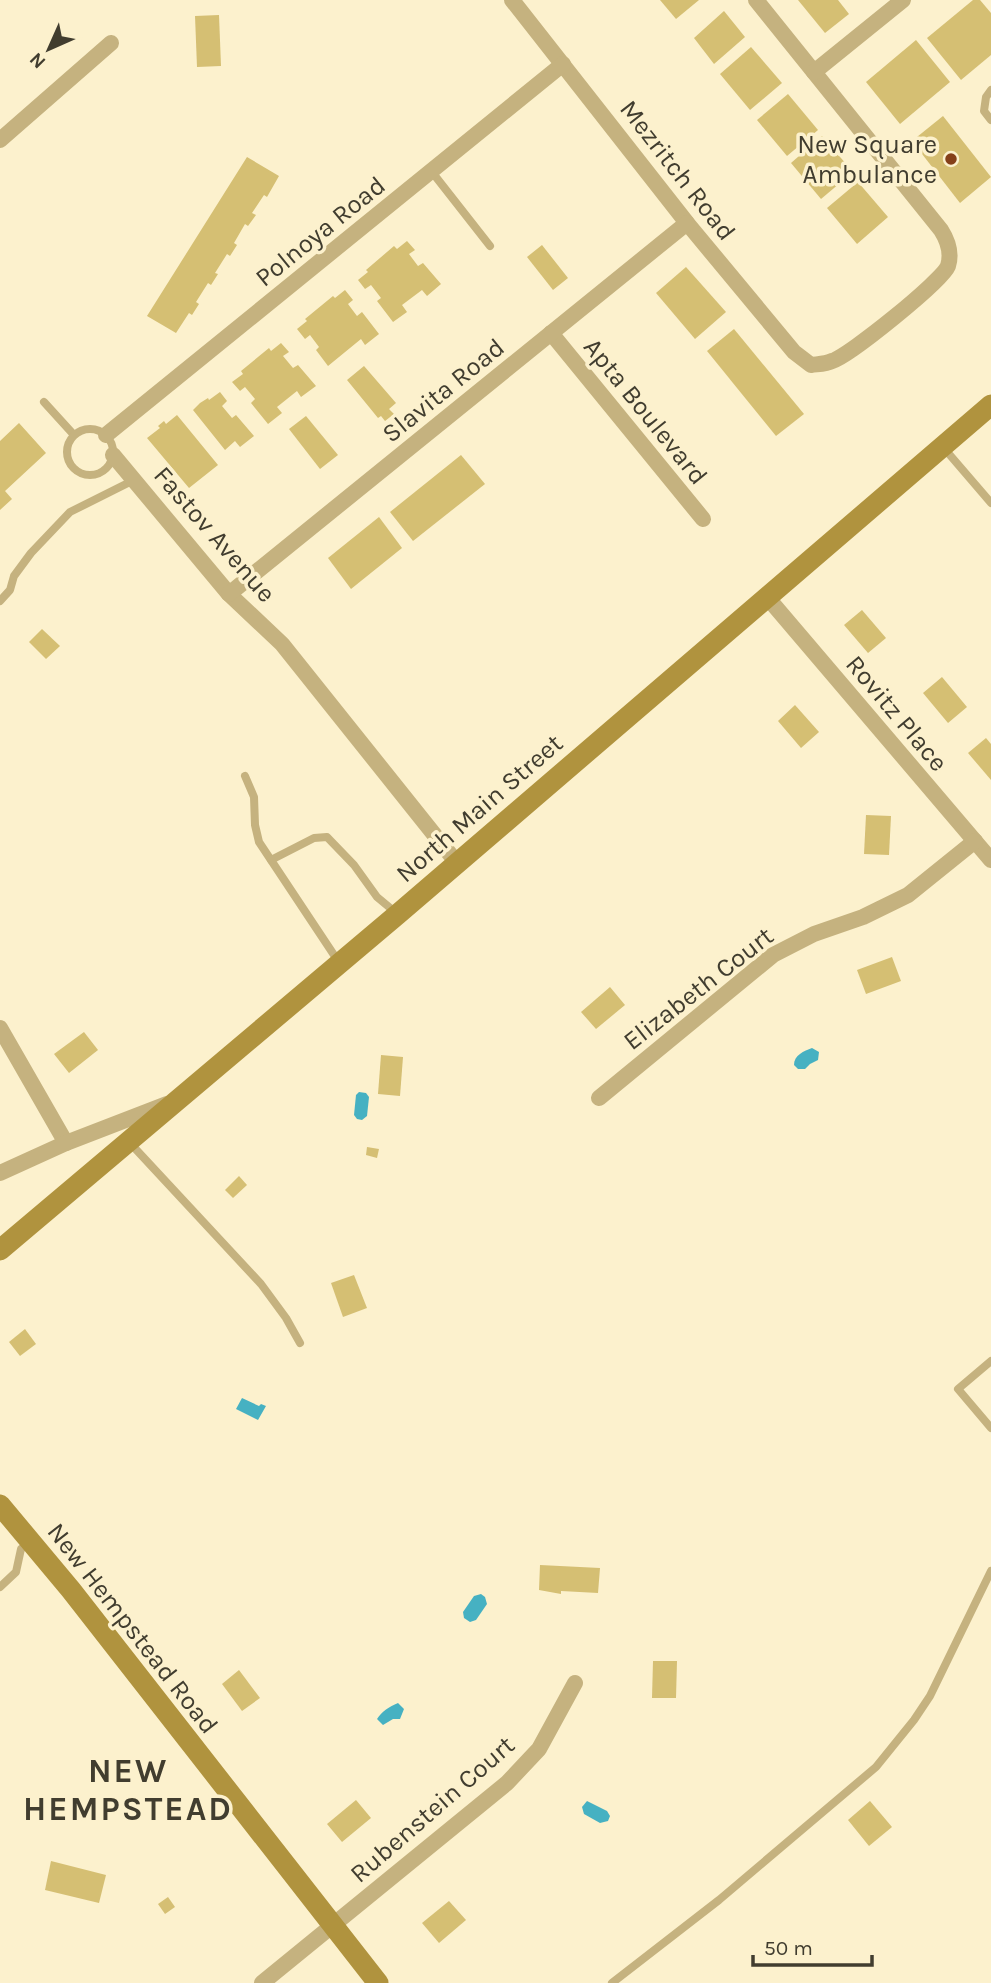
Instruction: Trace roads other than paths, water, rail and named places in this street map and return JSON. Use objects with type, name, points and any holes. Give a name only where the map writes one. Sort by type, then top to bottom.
[{"type":"main road","name":"North Main Street","points":[[0,1250],[180,1100],[991,405]]},
{"type":"main road","name":"New Hempstead Road","points":[[0,1505],[71,1590],[378,1983]]},
{"type":"street","name":"Mezritch Road","points":[[512,0],[687,223],[794,352],[811,365],[834,361],[904,310],[948,267],[949,244],[933,220],[814,72]]},
{"type":"street","points":[[756,0],[814,72],[904,0]]},
{"type":"street","points":[[0,140],[111,43]]},
{"type":"street","name":"Polnoya Road","points":[[106,435],[563,64]]},
{"type":"street","name":"Slavita Road","points":[[229,594],[687,223]]},
{"type":"street","name":"Apta Boulevard","points":[[551,333],[703,519]]},
{"type":"street","name":"Fastov Avenue","points":[[113,455],[229,594],[282,645],[457,863]]},
{"type":"street","name":"Rovitz Place","points":[[767,597],[991,860]]},
{"type":"street","name":"Elizabeth Court","points":[[599,1098],[774,955],[814,934],[863,917],[908,895],[975,841]]},
{"type":"street","points":[[0,1028],[66,1143]]},
{"type":"street","points":[[0,1173],[66,1143],[180,1100]]},
{"type":"street","name":"Rubenstein Court","points":[[262,1983],[507,1783],[539,1749],[575,1683]]},
{"type":"lane","points":[[991,90],[986,97],[984,111],[991,120]]},
{"type":"lane","points":[[432,172],[490,246]]},
{"type":"lane","points":[[44,402],[74,435]]},
{"type":"lane","points":[[87,429],[101,431],[106,435],[113,455],[105,469],[98,474],[82,474],[75,470],[67,456],[67,448],[74,435],[87,429]]},
{"type":"lane","points":[[943,447],[991,503]]},
{"type":"lane","points":[[0,601],[10,590],[14,576],[31,553],[70,512],[135,480]]},
{"type":"lane","points":[[245,776],[254,797],[259,842],[339,964]]},
{"type":"lane","points":[[271,860],[314,838],[327,837],[354,864],[377,897],[398,914]]},
{"type":"lane","points":[[129,1142],[261,1284],[286,1318],[299,1343]]},
{"type":"lane","points":[[991,1361],[958,1389],[991,1428]]},
{"type":"lane","points":[[0,1587],[16,1572],[22,1549],[30,1542]]},
{"type":"lane","points":[[612,1983],[719,1900],[876,1767],[930,1696],[991,1571]]},
{"type":"water","points":[[812,1048],[819,1052],[818,1060],[805,1069],[798,1069],[794,1065],[798,1056]]},
{"type":"water","points":[[359,1092],[366,1093],[369,1097],[367,1116],[362,1120],[354,1115],[356,1095]]},
{"type":"water","points":[[242,1398],[259,1406],[266,1406],[258,1420],[236,1409]]},
{"type":"water","points":[[481,1594],[487,1604],[476,1620],[470,1622],[464,1618],[463,1612],[474,1596]]},
{"type":"water","points":[[398,1703],[404,1709],[400,1719],[393,1719],[383,1725],[377,1719],[386,1709]]},
{"type":"water","points":[[587,1801],[607,1811],[610,1816],[608,1821],[600,1823],[584,1814],[582,1807]]},
{"type":"place","name":"New Square Ambulance","points":[[951,159]]},
{"type":"district","name":"NEW HEMPSTEAD","points":[[128,1789]]}]
